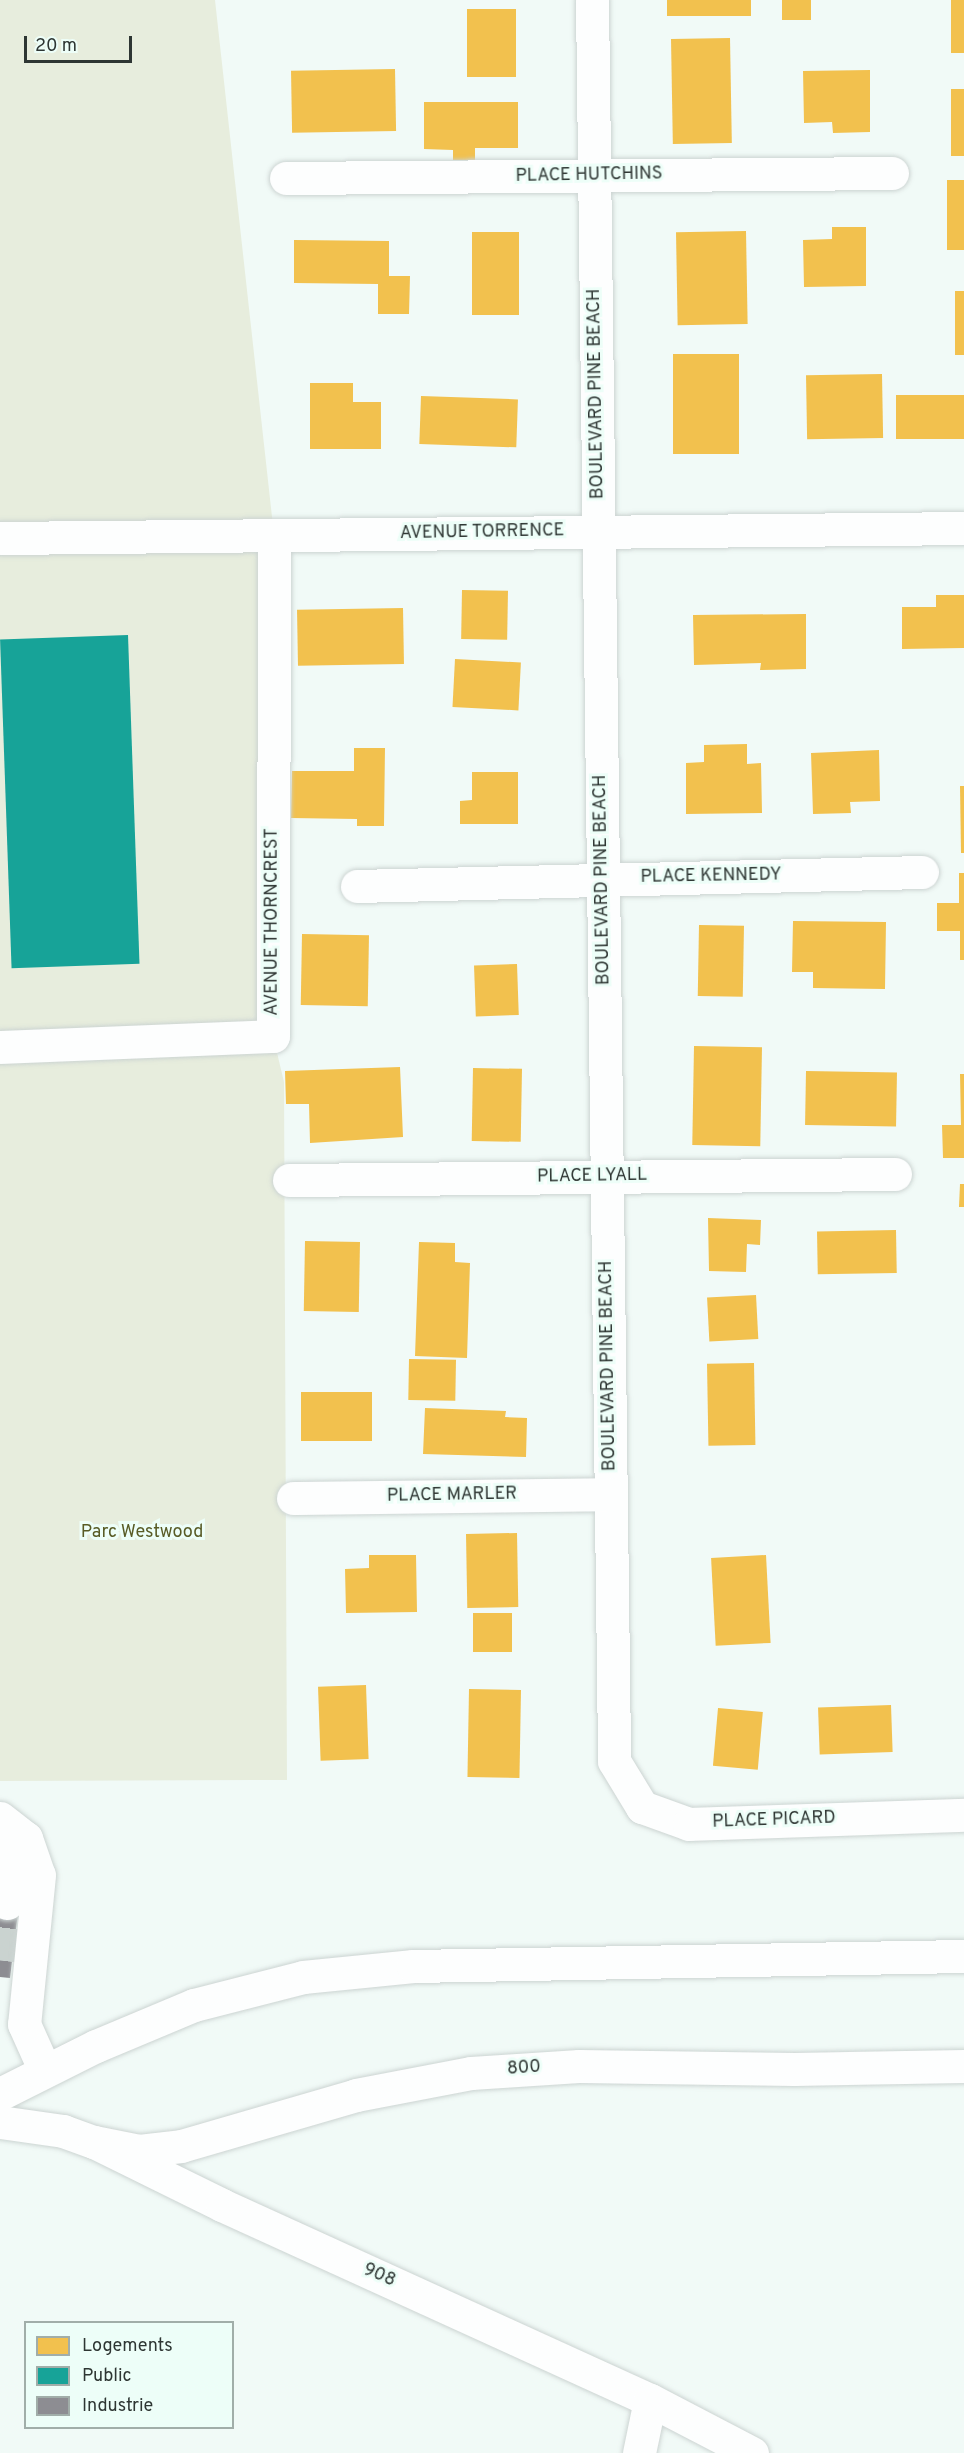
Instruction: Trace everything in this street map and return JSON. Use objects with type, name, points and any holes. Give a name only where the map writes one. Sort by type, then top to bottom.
[{"type":"street","name":"BOULEVARD PINE BEACH","points":[[592,0],[614,1761]]},
{"type":"street","name":"PLACE HUTCHINS","points":[[286,178],[892,173]]},
{"type":"street","name":"AVENUE TORRENCE","points":[[0,538],[964,528]]},
{"type":"street","name":"AVENUE THORNCREST","points":[[0,1047],[273,1036],[274,535]]},
{"type":"street","name":"PLACE KENNEDY","points":[[357,886],[922,872]]},
{"type":"street","name":"PLACE LYALL","points":[[289,1180],[895,1174]]},
{"type":"street","name":"PLACE MARLER","points":[[293,1498],[610,1494]]},
{"type":"street","name":"PLACE PICARD","points":[[614,1761],[642,1807],[689,1824],[964,1815]]},
{"type":"street","points":[[0,1818],[26,1838],[39,1875],[24,2024],[24,2081]]},
{"type":"street","points":[[0,1839],[9,1861],[7,1903]]},
{"type":"street","points":[[24,2081],[194,2005],[303,1977],[354,1970],[530,1962],[964,1956]]},
{"type":"street","points":[[0,2028],[24,2081]]},
{"type":"street","name":"800","points":[[94,2142],[139,2151],[181,2146],[356,2095],[471,2073],[579,2066],[794,2069],[964,2066]]},
{"type":"street","name":"908","points":[[0,2122],[63,2131],[94,2142],[222,2205],[650,2400],[752,2453]]},
{"type":"street","points":[[639,2453],[650,2400]]},
{"type":"green space","name":"Parc Westwood","points":[[0,0],[215,0],[274,535],[273,1036],[284,1082],[287,1780],[0,1781]]},
{"type":"building: Logements","points":[[667,0],[751,0],[751,16],[667,16]]},
{"type":"building: Logements","points":[[782,0],[811,0],[811,20],[782,20]]},
{"type":"building: Logements","points":[[951,0],[964,0],[964,53],[951,53]]},
{"type":"building: Logements","points":[[467,9],[516,9],[516,77],[467,77]]},
{"type":"building: Logements","points":[[730,38],[732,143],[673,144],[671,39]]},
{"type":"building: Logements","points":[[395,69],[396,131],[292,133],[291,71]]},
{"type":"building: Logements","points":[[870,70],[870,132],[833,133],[832,122],[804,123],[803,71]]},
{"type":"building: Logements","points":[[951,89],[964,89],[964,156],[951,156]]},
{"type":"building: Logements","points":[[424,102],[518,102],[518,148],[475,148],[475,160],[453,160],[453,150],[424,149]]},
{"type":"building: Logements","points":[[947,180],[964,180],[964,250],[947,250]]},
{"type":"building: Logements","points":[[832,227],[866,227],[866,286],[804,287],[803,240],[832,239]]},
{"type":"building: Logements","points":[[746,231],[748,324],[678,325],[676,232]]},
{"type":"building: Logements","points":[[472,232],[519,232],[519,315],[472,315]]},
{"type":"building: Logements","points":[[294,240],[389,241],[389,276],[410,276],[409,314],[378,314],[378,284],[294,283]]},
{"type":"building: Logements","points":[[955,291],[964,291],[964,355],[955,355]]},
{"type":"building: Logements","points":[[673,354],[739,354],[739,454],[673,454]]},
{"type":"building: Logements","points":[[882,374],[883,438],[807,439],[806,375]]},
{"type":"building: Logements","points":[[310,383],[353,383],[353,402],[381,402],[381,449],[310,449]]},
{"type":"building: Logements","points":[[896,395],[964,395],[964,439],[896,439]]},
{"type":"building: Logements","points":[[421,396],[518,399],[516,447],[419,444]]},
{"type":"building: Logements","points":[[462,590],[508,591],[507,640],[461,639]]},
{"type":"building: Logements","points":[[936,595],[964,595],[964,648],[902,649],[902,607],[936,607]]},
{"type":"building: Logements","points":[[403,608],[404,664],[298,666],[297,610]]},
{"type":"building: Logements","points":[[806,614],[806,669],[760,670],[761,663],[694,665],[693,615]]},
{"type":"building: Logements","points":[[455,659],[521,662],[518,710],[452,707]]},
{"type":"building: Logements","points":[[747,744],[747,764],[761,763],[762,813],[686,814],[686,763],[704,762],[704,745]]},
{"type":"building: Logements","points":[[354,748],[385,748],[384,826],[357,826],[357,819],[291,818],[292,771],[354,771]]},
{"type":"building: Logements","points":[[879,750],[880,801],[850,802],[851,813],[813,814],[811,753]]},
{"type":"building: Logements","points":[[472,772],[518,772],[518,824],[460,824],[460,801],[472,800]]},
{"type":"building: Logements","points":[[960,786],[964,786],[964,853],[961,853]]},
{"type":"building: Logements","points":[[959,873],[964,873],[964,960],[960,960],[960,931],[937,931],[937,903],[959,903]]},
{"type":"building: Logements","points":[[793,921],[886,922],[885,989],[813,988],[813,972],[792,972]]},
{"type":"building: Logements","points":[[699,925],[744,926],[743,997],[698,996]]},
{"type":"building: Logements","points":[[302,934],[369,935],[368,1006],[301,1005]]},
{"type":"building: Logements","points":[[517,964],[519,1015],[476,1016],[474,966]]},
{"type":"building: Logements","points":[[694,1046],[762,1047],[760,1146],[692,1145]]},
{"type":"building: Logements","points":[[400,1067],[403,1137],[310,1143],[309,1104],[286,1104],[285,1071]]},
{"type":"building: Logements","points":[[473,1068],[522,1069],[521,1142],[472,1141]]},
{"type":"building: Logements","points":[[806,1071],[897,1073],[896,1127],[805,1125]]},
{"type":"building: Logements","points":[[960,1074],[964,1074],[964,1158],[943,1158],[942,1125],[961,1125]]},
{"type":"building: Logements","points":[[960,1184],[964,1184],[964,1207],[959,1207]]},
{"type":"building: Logements","points":[[708,1218],[761,1220],[760,1245],[747,1244],[746,1272],[709,1271]]},
{"type":"building: Logements","points":[[896,1230],[897,1273],[818,1274],[817,1231]]},
{"type":"building: Logements","points":[[305,1241],[360,1242],[359,1312],[304,1311]]},
{"type":"building: Logements","points":[[419,1242],[455,1243],[455,1262],[470,1263],[467,1358],[415,1356]]},
{"type":"building: Logements","points":[[756,1295],[758,1339],[709,1342],[707,1298]]},
{"type":"building: Logements","points":[[409,1359],[456,1360],[455,1401],[408,1400]]},
{"type":"building: Logements","points":[[754,1363],[755,1445],[708,1446],[707,1364]]},
{"type":"building: Logements","points":[[301,1392],[372,1392],[372,1441],[301,1441]]},
{"type":"building: Logements","points":[[425,1408],[506,1411],[505,1417],[527,1418],[526,1457],[423,1454]]},
{"type":"building: Logements","points":[[517,1533],[518,1607],[467,1608],[466,1534]]},
{"type":"building: Logements","points":[[369,1555],[416,1555],[417,1612],[346,1613],[345,1569],[369,1568]]},
{"type":"building: Logements","points":[[766,1555],[771,1643],[716,1646],[711,1558]]},
{"type":"building: Logements","points":[[473,1613],[512,1613],[512,1652],[473,1652]]},
{"type":"building: Logements","points":[[366,1685],[369,1759],[321,1761],[318,1687]]},
{"type":"building: Logements","points":[[469,1689],[521,1690],[519,1778],[467,1777]]},
{"type":"building: Logements","points":[[891,1705],[893,1752],[820,1755],[818,1708]]},
{"type":"building: Logements","points":[[718,1708],[763,1712],[758,1770],[713,1766]]},
{"type":"building: Public","points":[[128,635],[139,964],[12,968],[0,639]]},
{"type":"building: Industrie","points":[[0,1902],[19,1904],[10,1978],[0,1977]]},
{"type":"tunnel","points":[[0,1960],[7,1903]]}]
